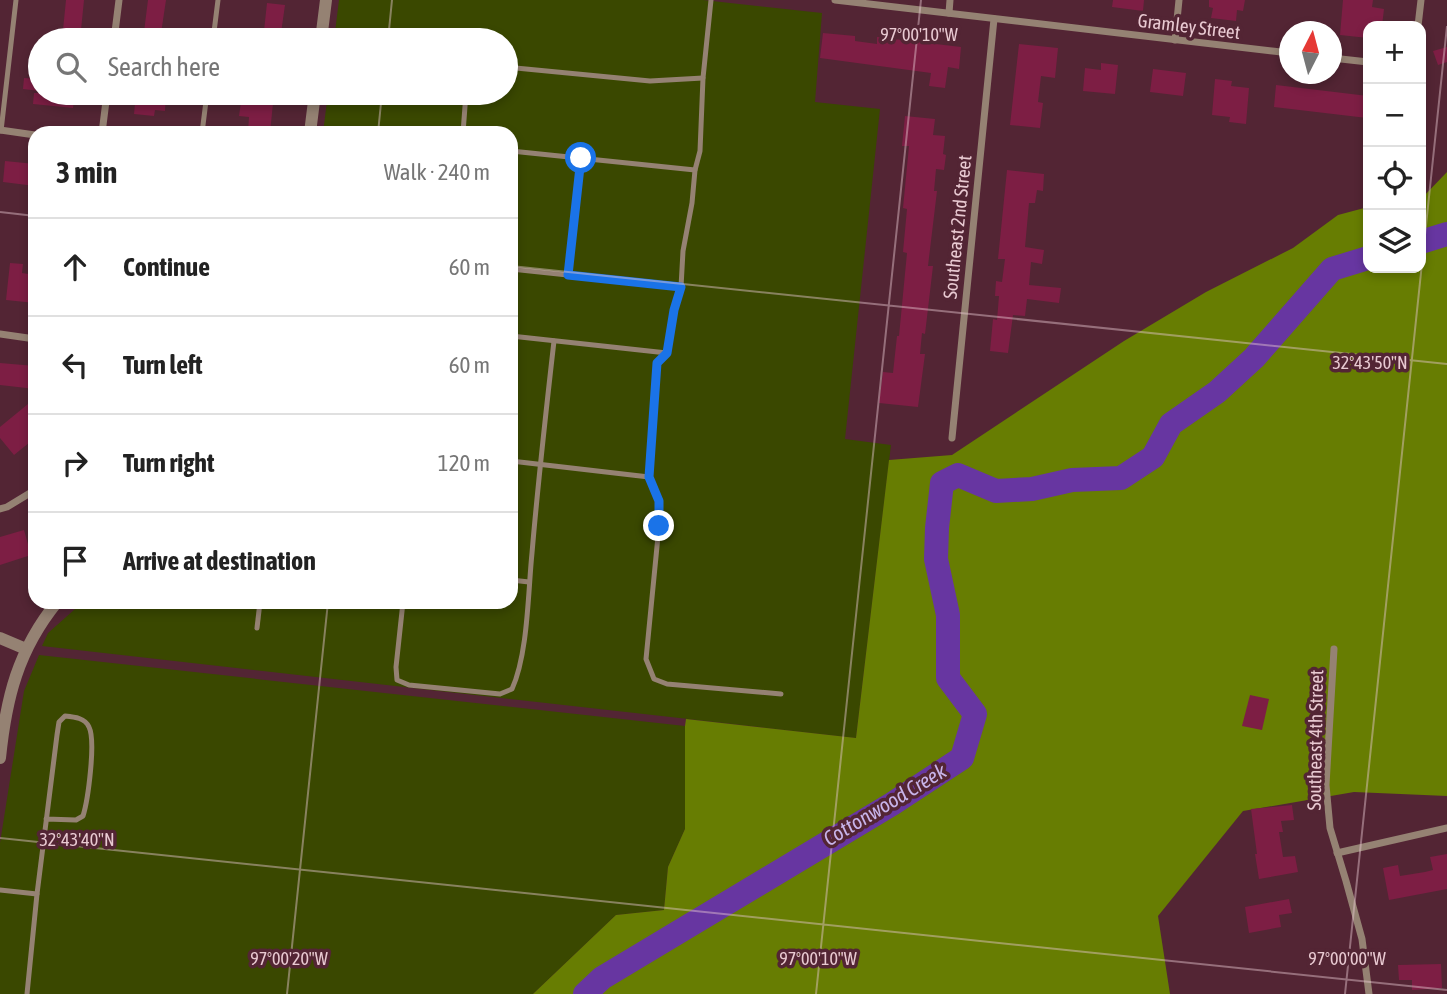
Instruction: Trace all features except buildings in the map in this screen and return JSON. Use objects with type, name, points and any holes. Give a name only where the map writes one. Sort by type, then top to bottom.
[{"type":"street","points":[[116,28],[119,0]]},
{"type":"street","points":[[322,28],[326,0]]},
{"type":"street","name":"Gramley Street","points":[[835,0],[1279,52]]},
{"type":"street","points":[[949,13],[950,0]]},
{"type":"street","points":[[1175,40],[1179,0]]},
{"type":"street","points":[[1419,21],[1421,0]]},
{"type":"street","name":"Southeast 2nd Street","points":[[952,438],[994,19]]},
{"type":"street","points":[[1342,59],[1363,61]]},
{"type":"street","points":[[103,126],[106,105]]},
{"type":"street","points":[[311,126],[314,105]]},
{"type":"street","points":[[0,131],[28,134]]},
{"type":"street","points":[[0,334],[28,338]]},
{"type":"street","points":[[0,509],[28,494]]},
{"type":"street","points":[[0,758],[11,691],[26,649],[51,609]]},
{"type":"street","points":[[0,638],[26,649]]},
{"type":"street","name":"Southeast 4th Street","points":[[1334,649],[1326,785],[1330,828],[1362,939],[1369,994]]},
{"type":"street","points":[[1338,853],[1447,828]]},
{"type":"lane","points":[[0,131],[16,0]]},
{"type":"lane","points":[[214,28],[218,0]]},
{"type":"lane","points":[[711,0],[701,151],[695,170],[683,251],[681,287],[667,353],[657,363],[649,477],[659,501],[659,526],[646,659],[654,679],[667,684],[781,694]]},
{"type":"lane","points":[[518,68],[650,82],[704,78]]},
{"type":"lane","points":[[203,126],[206,105]]},
{"type":"lane","points":[[464,126],[465,105]]},
{"type":"lane","points":[[518,151],[695,170]]},
{"type":"lane","points":[[568,275],[581,158]]},
{"type":"lane","points":[[518,270],[681,287]]},
{"type":"lane","points":[[518,337],[667,353]]},
{"type":"lane","points":[[402,609],[397,680],[410,685],[500,694],[512,689],[517,677],[525,626],[554,341]]},
{"type":"lane","points":[[518,462],[649,477]]},
{"type":"lane","points":[[518,581],[529,582]]},
{"type":"lane","points":[[257,628],[259,609]]},
{"type":"lane","points":[[27,994],[37,894],[46,819],[59,722],[65,716],[78,717],[89,724],[93,737],[88,803],[83,816],[76,820],[46,819]]},
{"type":"lane","points":[[0,890],[37,894]]},
{"type":"green space","points":[[339,0],[703,0],[822,13],[815,102],[880,109],[845,439],[891,445],[856,738],[42,646],[48,633],[75,609],[518,609],[518,126],[324,126],[326,105],[518,105],[518,28],[336,28]]},
{"type":"green space","points":[[1447,172],[1447,796],[1354,792],[1243,811],[1158,916],[1170,994],[533,994],[616,915],[664,910],[668,867],[685,829],[686,719],[856,738],[889,460],[952,455],[1124,341],[1206,292],[1293,248],[1338,215],[1363,208],[1363,273],[1426,273],[1426,194]]},
{"type":"green space","points":[[39,655],[685,726],[685,829],[668,867],[664,910],[616,915],[533,994],[0,994],[0,843],[24,691]]},
{"type":"waterway","name":"Cottonwood Creek","points":[[1426,240],[1447,234]]},
{"type":"waterway","name":"Cottonwood Creek","points":[[585,994],[602,978],[892,804],[962,758],[975,714],[948,678],[948,615],[936,559],[942,483],[958,475],[996,491],[1032,489],[1072,480],[1121,478],[1153,457],[1171,424],[1217,392],[1254,358],[1332,269],[1363,260]]},
{"type":"route","points":[[581,158],[568,275],[681,287],[667,353],[657,363],[649,477],[659,501],[659,526]]}]
